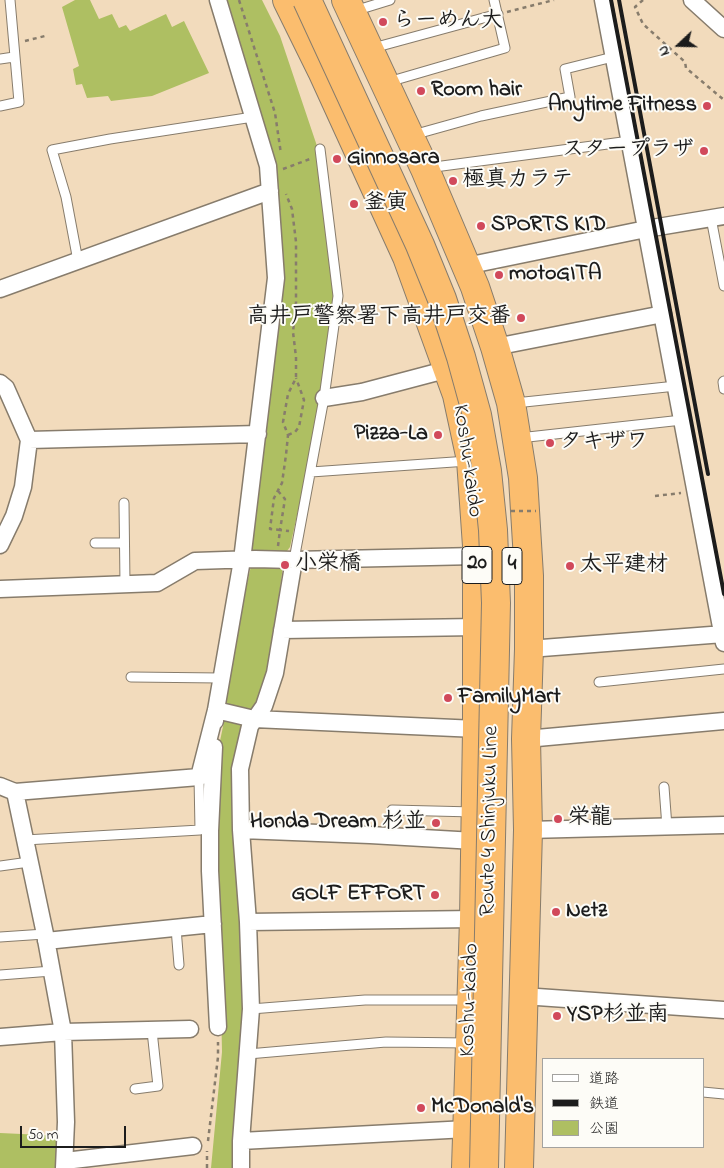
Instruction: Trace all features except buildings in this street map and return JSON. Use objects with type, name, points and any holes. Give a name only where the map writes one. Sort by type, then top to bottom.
[{"type":"highway","name":"Koshu-kaido","points":[[287,0],[322,71],[407,257],[449,369],[457,395],[471,460],[476,556],[477,728],[474,919],[466,1168]]},
{"type":"highway","name":"Route 4 Shinjuku Line","points":[[307,0],[420,245],[442,299],[472,396],[487,471],[493,530],[496,603],[484,1168]]},
{"type":"highway","name":"Route 4 Shinjuku Line","points":[[326,0],[432,230],[458,292],[484,369],[495,412],[505,468],[511,529],[514,600],[501,1168]]},
{"type":"highway","points":[[355,4],[369,50],[425,169],[466,266],[495,347],[511,403],[517,438],[524,497],[529,576],[526,739],[528,830],[519,1168]]},
{"type":"street","points":[[218,0],[268,166],[276,278],[242,560],[220,678],[216,710],[210,831],[218,1027]]},
{"type":"street","points":[[529,649],[723,637],[602,0]]},
{"type":"street","points":[[692,0],[724,29]]},
{"type":"street","points":[[0,289],[270,191]]},
{"type":"street","points":[[466,266],[646,229],[718,217]]},
{"type":"street","points":[[495,347],[663,314]]},
{"type":"street","points":[[324,398],[362,392],[449,369]]},
{"type":"street","points":[[0,383],[6,388],[29,440],[23,487],[14,516],[0,545]]},
{"type":"street","points":[[29,440],[258,434]]},
{"type":"street","points":[[0,589],[156,584],[195,562],[476,556]]},
{"type":"street","points":[[240,1168],[251,1009],[248,922],[241,830],[240,770],[250,726],[264,706],[275,673],[294,560]]},
{"type":"street","points":[[282,630],[477,627]]},
{"type":"street","points":[[216,710],[254,719],[477,728]]},
{"type":"street","points":[[193,1146],[65,1164],[63,1032],[46,938],[25,840],[8,789],[199,777],[216,710]]},
{"type":"street","points":[[526,739],[724,721]]},
{"type":"street","points":[[528,830],[724,826]]},
{"type":"street","points":[[241,830],[475,841]]},
{"type":"street","points":[[248,922],[474,919]]},
{"type":"street","points":[[46,938],[213,924]]},
{"type":"street","points":[[523,996],[724,1010]]},
{"type":"street","points":[[0,1037],[63,1032],[190,1029]]},
{"type":"street","points":[[241,1141],[467,1129]]},
{"type":"lane","points":[[0,106],[19,102],[10,0]]},
{"type":"lane","points":[[355,4],[390,0]]},
{"type":"lane","points":[[396,80],[505,48],[494,0]]},
{"type":"lane","points":[[369,50],[498,14]]},
{"type":"lane","points":[[0,59],[14,57]]},
{"type":"lane","points":[[420,133],[481,116],[570,97],[565,69],[613,57]]},
{"type":"lane","points":[[78,261],[66,197],[52,150],[252,116]]},
{"type":"lane","points":[[425,169],[630,141]]},
{"type":"lane","points":[[294,560],[324,398],[338,296],[320,149]]},
{"type":"lane","points":[[718,217],[724,286]]},
{"type":"lane","points":[[724,381],[724,389]]},
{"type":"lane","points":[[511,403],[676,386]]},
{"type":"lane","points":[[517,438],[682,420]]},
{"type":"lane","points":[[311,472],[471,460]]},
{"type":"lane","points":[[124,503],[125,584]]},
{"type":"lane","points":[[95,543],[124,543]]},
{"type":"lane","points":[[599,682],[724,670]]},
{"type":"lane","points":[[130,677],[220,678]]},
{"type":"lane","points":[[25,840],[200,830],[199,777]]},
{"type":"lane","points":[[664,787],[667,827]]},
{"type":"lane","points":[[391,836],[392,810],[476,812]]},
{"type":"lane","points":[[0,866],[29,862]]},
{"type":"lane","points":[[176,928],[179,965]]},
{"type":"lane","points":[[0,938],[46,938]]},
{"type":"lane","points":[[0,975],[52,971]]},
{"type":"lane","points":[[251,1009],[365,1000],[470,1000]]},
{"type":"lane","points":[[135,1089],[158,1086],[152,1031]]},
{"type":"lane","points":[[248,1054],[386,1042],[469,1043]]},
{"type":"lane","points":[[704,1092],[724,1094]]},
{"type":"path","points":[[498,14],[554,0]]},
{"type":"path","points":[[642,0],[635,7],[643,24],[685,62],[686,68],[724,100]]},
{"type":"path","points":[[13,44],[45,36]]},
{"type":"path","points":[[279,171],[304,161]]},
{"type":"path","points":[[288,435],[295,432],[298,427],[304,400],[296,378]]},
{"type":"path","points":[[278,490],[285,499],[280,530],[286,531]]},
{"type":"path","points":[[655,496],[696,492]]},
{"type":"path","points":[[207,1168],[207,1144],[218,1057]]},
{"type":"green space","points":[[75,0],[90,0],[99,19],[112,14],[119,28],[126,25],[130,31],[166,14],[172,27],[184,21],[209,73],[152,96],[111,101],[108,96],[87,98],[82,84],[76,85],[73,69],[79,66],[62,7]]},
{"type":"green space","points":[[222,0],[262,0],[280,36],[317,146],[327,229],[335,303],[306,475],[290,547],[284,555],[252,554],[247,544],[273,353],[272,166]]},
{"type":"green space","points":[[251,566],[283,566],[269,671],[251,713],[220,703]]},
{"type":"green space","points":[[225,717],[246,722],[246,955],[236,1168],[211,1168],[222,1052],[216,760]]},
{"type":"green space","points":[[0,1133],[65,1136],[64,1168],[0,1168]]},
{"type":"railway","points":[[611,0],[724,594]]},
{"type":"railway","points":[[619,0],[708,474]]},
{"type":"place","name":"らーめん大","points":[[383,22]]},
{"type":"place","name":"Room hair","points":[[421,91]]},
{"type":"place","name":"Anytime Fitness","points":[[707,106]]},
{"type":"place","name":"スタープラザ","points":[[704,151]]},
{"type":"place","name":"Ginnosara","points":[[337,159]]},
{"type":"place","name":"極真カラテ","points":[[453,181]]},
{"type":"place","name":"釜寅","points":[[354,204]]},
{"type":"place","name":"SPORTS KID","points":[[481,226]]},
{"type":"place","name":"motoGITA","points":[[499,275]]},
{"type":"place","name":"高井戸警察署下高井戸交番","points":[[521,318]]},
{"type":"place","name":"Pizza-La","points":[[438,435]]},
{"type":"place","name":"タキザワ","points":[[550,443]]},
{"type":"place","name":"小栄橋","points":[[285,565]]},
{"type":"place","name":"太平建材","points":[[570,566]]},
{"type":"place","name":"FamilyMart","points":[[448,698]]},
{"type":"place","name":"栄龍","points":[[558,819]]},
{"type":"place","name":"Honda Dream 杉並","points":[[436,823]]},
{"type":"place","name":"GOLF EFFORT","points":[[435,895]]},
{"type":"place","name":"Netz","points":[[556,912]]},
{"type":"place","name":"YSP杉並南","points":[[557,1016]]},
{"type":"place","name":"McDonald's","points":[[421,1108]]}]
